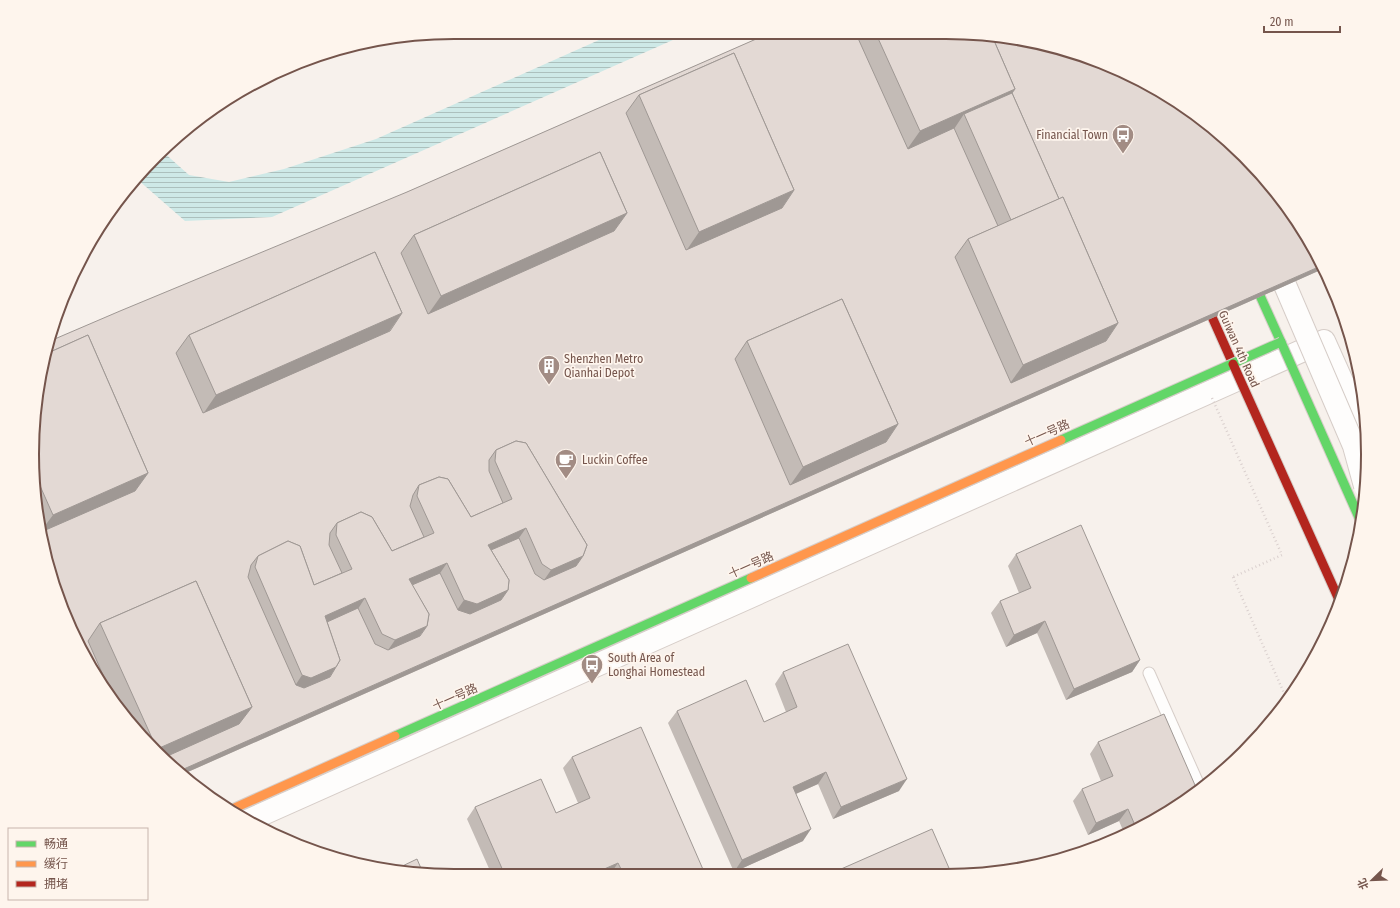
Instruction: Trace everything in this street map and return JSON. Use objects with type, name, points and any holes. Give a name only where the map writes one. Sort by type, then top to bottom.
[{"type":"street","points":[[1244,260],[1356,512]]},
{"type":"street","points":[[1276,264],[1354,446],[1360,469]]},
{"type":"street","name":"Guiwan 4th Road","points":[[1195,279],[1336,594]]},
{"type":"street","points":[[1281,342],[1305,332]]},
{"type":"street","points":[[255,818],[1324,341],[1359,420]]},
{"type":"street","name":"十一号路","points":[[236,807],[1281,342]]},
{"type":"lane","points":[[1149,674],[1198,784]]},
{"type":"path","points":[[1203,377],[1282,555],[1233,577],[1284,694]]},
{"type":"water","points":[[601,39],[675,39],[272,217],[185,221],[140,182],[167,155],[189,175],[229,182],[284,169],[376,139]]},
{"type":"building","name":"Shenzhen Metro Qianhai Depot","points":[[756,39],[858,39],[908,149],[954,128],[998,226],[968,239],[955,257],[1011,383],[1106,341],[1118,323],[1063,197],[1059,199],[1012,93],[1015,89],[995,42],[1027,47],[1079,61],[1130,82],[1177,109],[1220,142],[1258,180],[1291,223],[1317,268],[184,769],[169,755],[239,724],[252,707],[196,581],[100,623],[88,641],[103,676],[82,638],[71,613],[53,561],[46,530],[135,491],[148,473],[88,335],[52,351],[56,339],[407,192]],"holes":[[[734,53],[794,190],[782,208],[686,250],[626,113],[639,95]],[[600,152],[627,213],[614,231],[428,314],[401,253],[414,235]],[[375,252],[402,313],[390,331],[203,413],[176,353],[189,335]],[[842,299],[898,424],[886,442],[790,485],[735,359],[747,341]],[[516,441],[526,443],[587,545],[583,556],[576,566],[544,580],[535,574],[519,538],[491,550],[509,580],[508,590],[501,600],[470,614],[458,610],[440,573],[412,585],[429,614],[427,626],[420,636],[388,650],[375,644],[358,608],[327,622],[340,660],[330,677],[304,688],[296,685],[248,577],[251,565],[258,556],[288,541],[300,546],[314,585],[342,573],[329,545],[330,533],[337,523],[361,512],[372,517],[392,551],[424,537],[410,506],[413,495],[419,485],[439,477],[448,479],[471,517],[503,503],[489,471],[489,460],[496,450]]]},
{"type":"building","points":[[878,39],[946,39],[995,42],[1015,89],[920,131]]},
{"type":"building","points":[[734,53],[794,190],[699,232],[639,95]]},
{"type":"building","points":[[1012,93],[1059,199],[1011,220],[964,114]]},
{"type":"building","points":[[600,152],[627,213],[441,296],[414,235]]},
{"type":"building","points":[[1063,197],[1118,323],[1023,365],[968,239]]},
{"type":"building","points":[[375,252],[402,313],[216,395],[189,335]]},
{"type":"building","points":[[842,299],[898,424],[803,467],[747,341]]},
{"type":"building","points":[[88,335],[148,473],[53,515],[41,487],[39,454],[43,400],[52,351]]},
{"type":"building","points":[[516,441],[526,443],[587,545],[583,556],[551,570],[542,564],[526,528],[488,545],[509,580],[508,590],[477,604],[464,600],[447,563],[409,579],[429,614],[427,626],[395,640],[382,634],[365,598],[325,616],[340,660],[336,667],[311,678],[302,675],[255,567],[258,556],[288,541],[300,546],[314,585],[352,569],[336,535],[337,523],[361,512],[372,517],[392,551],[434,533],[417,496],[419,485],[439,477],[448,479],[471,517],[512,499],[495,461],[496,450]]},
{"type":"building","points":[[1081,525],[1140,660],[1074,689],[1045,621],[1014,635],[1000,601],[1031,588],[1016,554]]},
{"type":"building","points":[[196,581],[252,707],[161,747],[152,738],[100,623]]},
{"type":"building","points":[[848,644],[907,779],[841,807],[826,772],[793,787],[811,829],[742,860],[677,711],[746,680],[764,722],[797,707],[783,672]]},
{"type":"building","points":[[1164,714],[1195,786],[1177,799],[1134,824],[1128,809],[1096,823],[1082,789],[1113,776],[1098,742]]},
{"type":"building","points":[[641,727],[703,869],[621,869],[618,863],[604,869],[502,869],[475,807],[541,779],[556,813],[590,798],[572,757]]},
{"type":"building","points":[[932,829],[949,869],[946,869],[841,869]]},
{"type":"building","points":[[417,859],[421,867],[404,865]]},
{"type":"traffic: fast","points":[[1248,269],[1281,342]]},
{"type":"traffic: fast","points":[[1061,440],[1281,342]]},
{"type":"traffic: fast","points":[[1281,342],[1356,512]]},
{"type":"traffic: fast","points":[[395,736],[751,578]]},
{"type":"traffic: jam","points":[[1200,290],[1233,364]]},
{"type":"traffic: jam","points":[[1233,364],[1336,594]]},
{"type":"traffic: slow","points":[[751,578],[1061,440]]},
{"type":"traffic: slow","points":[[236,807],[395,736]]},
{"type":"place","name":"Financial Town","points":[[1123,154]]},
{"type":"place","name":"Shenzhen Metro Qianhai Depot","points":[[549,386]]},
{"type":"place","name":"Luckin Coffee","points":[[566,480]]},
{"type":"place","name":"South Area of Longhai Homestead","points":[[592,684]]}]
